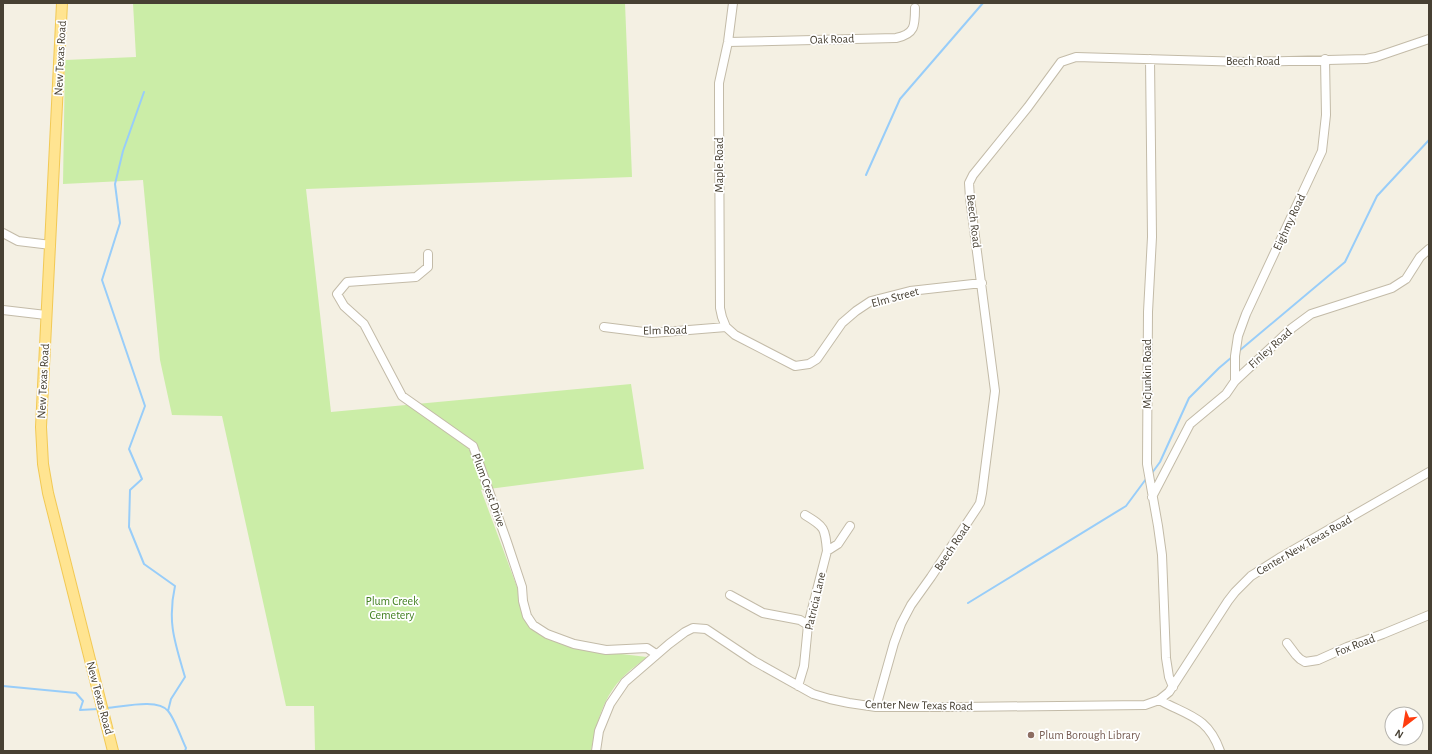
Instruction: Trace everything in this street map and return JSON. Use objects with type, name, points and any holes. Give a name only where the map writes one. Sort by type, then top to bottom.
[{"type":"main road","name":"New Texas Road","points":[[62,3],[41,427],[43,464],[48,493],[114,751]]},
{"type":"street","name":"Maple Road","points":[[726,327],[720,308],[719,83],[728,42],[733,3]]},
{"type":"street","name":"Oak Road","points":[[728,42],[896,38],[906,36],[910,33],[914,24],[915,8]]},
{"type":"street","name":"Beech Road","points":[[876,706],[894,643],[911,604],[935,571],[980,503],[995,391],[970,198],[970,183],[973,175],[1028,107],[1061,62],[1076,57],[1246,62],[1376,57],[1429,39]]},
{"type":"street","name":"Eighmy Road","points":[[1235,381],[1235,356],[1238,336],[1246,314],[1322,151],[1326,115],[1325,59]]},
{"type":"street","name":"McJunkin Road","points":[[1150,60],[1152,237],[1148,312],[1147,464],[1162,555],[1166,658],[1169,677],[1174,687]]},
{"type":"street","points":[[3,233],[18,241],[51,245]]},
{"type":"street","name":"Finley Road","points":[[1152,497],[1190,424],[1226,394],[1235,381],[1301,321],[1311,314],[1392,288],[1406,279],[1420,257],[1429,249]]},
{"type":"street","name":"Plum Crest Drive","points":[[428,254],[428,267],[416,277],[347,282],[337,294],[344,306],[364,324],[402,396],[473,446],[522,587],[523,601],[527,616],[533,625],[547,634],[574,644],[606,650],[647,648],[656,654]]},
{"type":"street","name":"Elm Street","points":[[726,327],[735,335],[795,366],[809,364],[817,359],[842,323],[871,301],[910,291],[982,283]]},
{"type":"street","points":[[3,310],[46,314]]},
{"type":"street","name":"Elm Road","points":[[604,327],[652,333],[726,327]]},
{"type":"street","name":"Center New Texas Road","points":[[596,751],[598,731],[610,704],[625,682],[656,654],[685,632],[693,628],[706,629],[754,661],[798,686],[813,694],[830,699],[876,706],[1113,705],[1145,704],[1159,700],[1174,687],[1228,602],[1235,592],[1251,576],[1281,557],[1429,472]]},
{"type":"street","points":[[806,515],[819,523],[824,530],[826,535],[827,550],[838,544],[850,526]]},
{"type":"street","name":"Patricia Lane","points":[[798,686],[804,666],[808,625],[827,550]]},
{"type":"street","points":[[730,595],[760,611],[800,620],[808,625]]},
{"type":"street","name":"Fox Road","points":[[1287,643],[1296,655],[1305,662],[1318,660],[1429,615]]},
{"type":"street","points":[[1159,700],[1198,719],[1207,726],[1215,737],[1220,751]]},
{"type":"green space","name":"Plum Creek Cemetery","points":[[133,3],[625,3],[632,177],[306,189],[331,412],[631,384],[644,469],[481,490],[520,595],[528,624],[537,633],[546,638],[574,647],[647,657],[630,670],[617,683],[611,692],[602,710],[591,751],[315,751],[314,706],[286,706],[222,416],[172,415],[160,360],[143,180],[63,184],[65,60],[136,57]]},
{"type":"waterway","points":[[866,175],[900,99],[983,3]]},
{"type":"waterway","points":[[144,92],[123,151],[115,184],[120,223],[102,280],[145,406],[129,449],[142,479],[130,490],[129,527],[144,564],[175,586],[172,611],[173,632],[185,677],[171,699],[168,711]]},
{"type":"waterway","points":[[1239,351],[1345,262],[1377,196],[1429,140]]},
{"type":"waterway","points":[[1152,473],[1160,462],[1189,398],[1232,357]]},
{"type":"waterway","points":[[968,603],[1126,506],[1146,479]]},
{"type":"waterway","points":[[3,686],[76,693],[83,701],[80,710],[98,709]]},
{"type":"waterway","points":[[107,708],[139,704],[163,707],[168,711],[173,719],[186,748],[185,751]]},
{"type":"place","name":"Plum Borough Library","points":[[1031,735]]}]
